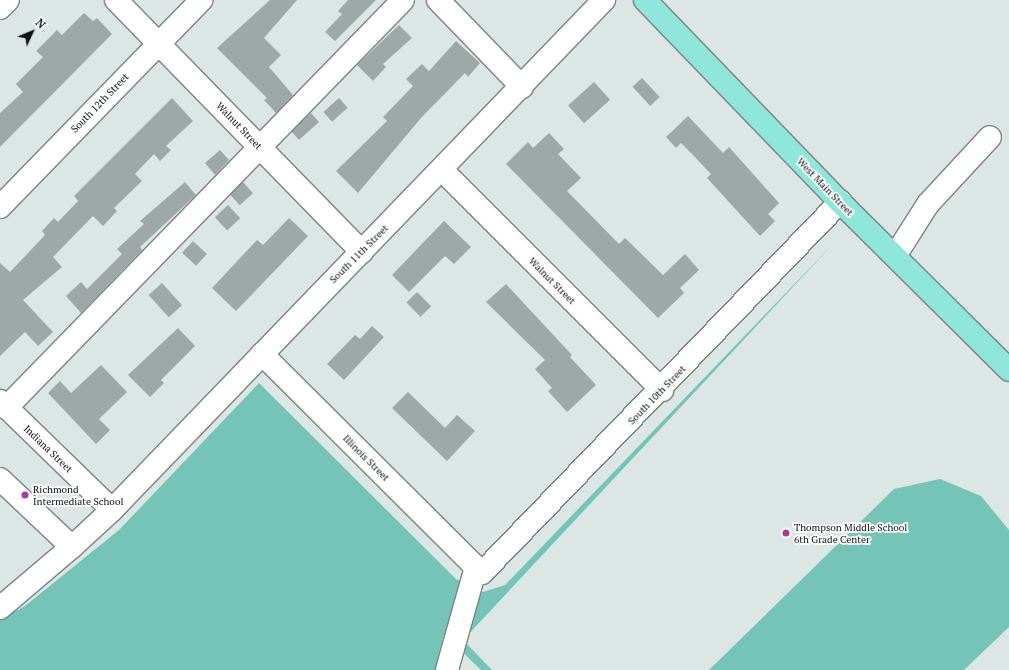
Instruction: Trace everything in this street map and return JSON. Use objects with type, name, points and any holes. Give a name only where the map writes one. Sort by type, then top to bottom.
[{"type":"main road","name":"West Main Street","points":[[645,0],[840,202],[1009,370]]},
{"type":"street","points":[[0,8],[8,0]]},
{"type":"street","name":"Walnut Street","points":[[116,0],[362,252]]},
{"type":"street","name":"South 12th Street","points":[[0,207],[201,0]]},
{"type":"street","points":[[3,404],[403,0]]},
{"type":"street","points":[[438,0],[522,87]]},
{"type":"street","name":"South 11th Street","points":[[0,608],[72,547],[113,509],[262,354],[443,171],[604,0]]},
{"type":"street","points":[[894,256],[928,204],[990,137]]},
{"type":"street","name":"Walnut Street","points":[[443,171],[662,390]]},
{"type":"street","name":"South 10th Street","points":[[474,565],[482,573],[662,390],[840,202]]},
{"type":"street","name":"Illinois Street","points":[[262,354],[474,565]]},
{"type":"street","name":"Indiana Street","points":[[3,404],[113,509]]},
{"type":"street","points":[[0,479],[72,547]]},
{"type":"street","points":[[447,670],[474,565]]},
{"type":"green space","points":[[834,243],[463,640],[492,670],[481,670],[444,634],[435,670],[0,670],[0,620],[25,606],[119,530],[259,383],[456,579],[483,592],[505,585]]},
{"type":"green space","points":[[940,479],[981,496],[1009,530],[1009,627],[964,670],[709,670],[894,489]]},
{"type":"building","points":[[270,0],[297,0],[264,38],[281,55],[269,67],[293,95],[276,113],[264,100],[267,98],[217,48]]},
{"type":"building","points":[[348,0],[376,0],[335,41],[325,32],[342,14],[338,11]]},
{"type":"building","points":[[84,13],[93,21],[97,18],[112,34],[0,147],[0,113],[23,92],[16,84],[43,57],[36,51],[57,30],[62,35]]},
{"type":"building","points":[[399,25],[412,38],[383,64],[386,67],[373,81],[357,65]]},
{"type":"building","points":[[456,41],[480,63],[468,77],[465,73],[421,118],[358,193],[336,171],[387,121],[383,117],[413,86],[406,79],[422,64],[429,71]]},
{"type":"building","points":[[642,78],[660,97],[650,106],[632,87]]},
{"type":"building","points":[[594,82],[610,100],[584,123],[568,105]]},
{"type":"building","points":[[172,98],[193,121],[166,146],[171,150],[160,161],[154,154],[135,174],[142,181],[114,208],[117,211],[103,226],[93,216],[53,257],[62,267],[23,300],[53,332],[38,346],[25,332],[0,356],[0,263],[10,272],[45,235],[42,231],[54,218],[58,222],[78,201],[74,196]]},
{"type":"building","points":[[339,98],[348,108],[332,122],[323,112]]},
{"type":"building","points":[[311,113],[319,122],[299,140],[291,131]]},
{"type":"building","points":[[688,116],[723,153],[729,147],[779,203],[768,214],[775,221],[760,236],[707,178],[711,174],[681,143],[676,148],[666,137]]},
{"type":"building","points":[[549,133],[564,149],[558,154],[581,178],[567,191],[619,244],[625,238],[663,275],[685,254],[699,270],[680,288],[684,293],[658,318],[506,164],[528,142],[533,148]]},
{"type":"building","points":[[220,150],[229,160],[215,175],[205,163]]},
{"type":"building","points":[[185,182],[196,195],[140,247],[142,250],[81,313],[66,296],[81,282],[87,289],[122,254],[117,249],[144,224],[140,221]]},
{"type":"building","points":[[243,182],[253,193],[240,205],[230,194]]},
{"type":"building","points":[[228,205],[240,218],[227,230],[215,217]]},
{"type":"building","points":[[289,218],[308,236],[236,311],[212,288],[257,240],[263,245]]},
{"type":"building","points":[[444,221],[471,247],[454,264],[445,256],[409,292],[392,275]]},
{"type":"building","points":[[193,241],[207,254],[196,266],[182,253]]},
{"type":"building","points":[[162,283],[182,305],[169,317],[149,295]]},
{"type":"building","points":[[506,284],[572,355],[570,357],[596,385],[567,412],[548,391],[552,388],[535,369],[545,360],[486,302]]},
{"type":"building","points":[[417,292],[431,306],[421,317],[406,303]]},
{"type":"building","points":[[372,326],[384,337],[344,380],[327,364],[355,335],[360,339]]},
{"type":"building","points":[[178,328],[195,346],[161,380],[164,383],[150,397],[128,375]]},
{"type":"building","points":[[101,365],[127,392],[99,419],[110,430],[96,444],[48,393],[60,381],[71,393]]},
{"type":"building","points":[[408,392],[445,428],[457,415],[475,431],[447,461],[392,408]]},
{"type":"place","name":"Richmond Intermediate School","points":[[25,495]]},
{"type":"place","name":"Thompson Middle School 6th Grade Center","points":[[786,533]]}]
